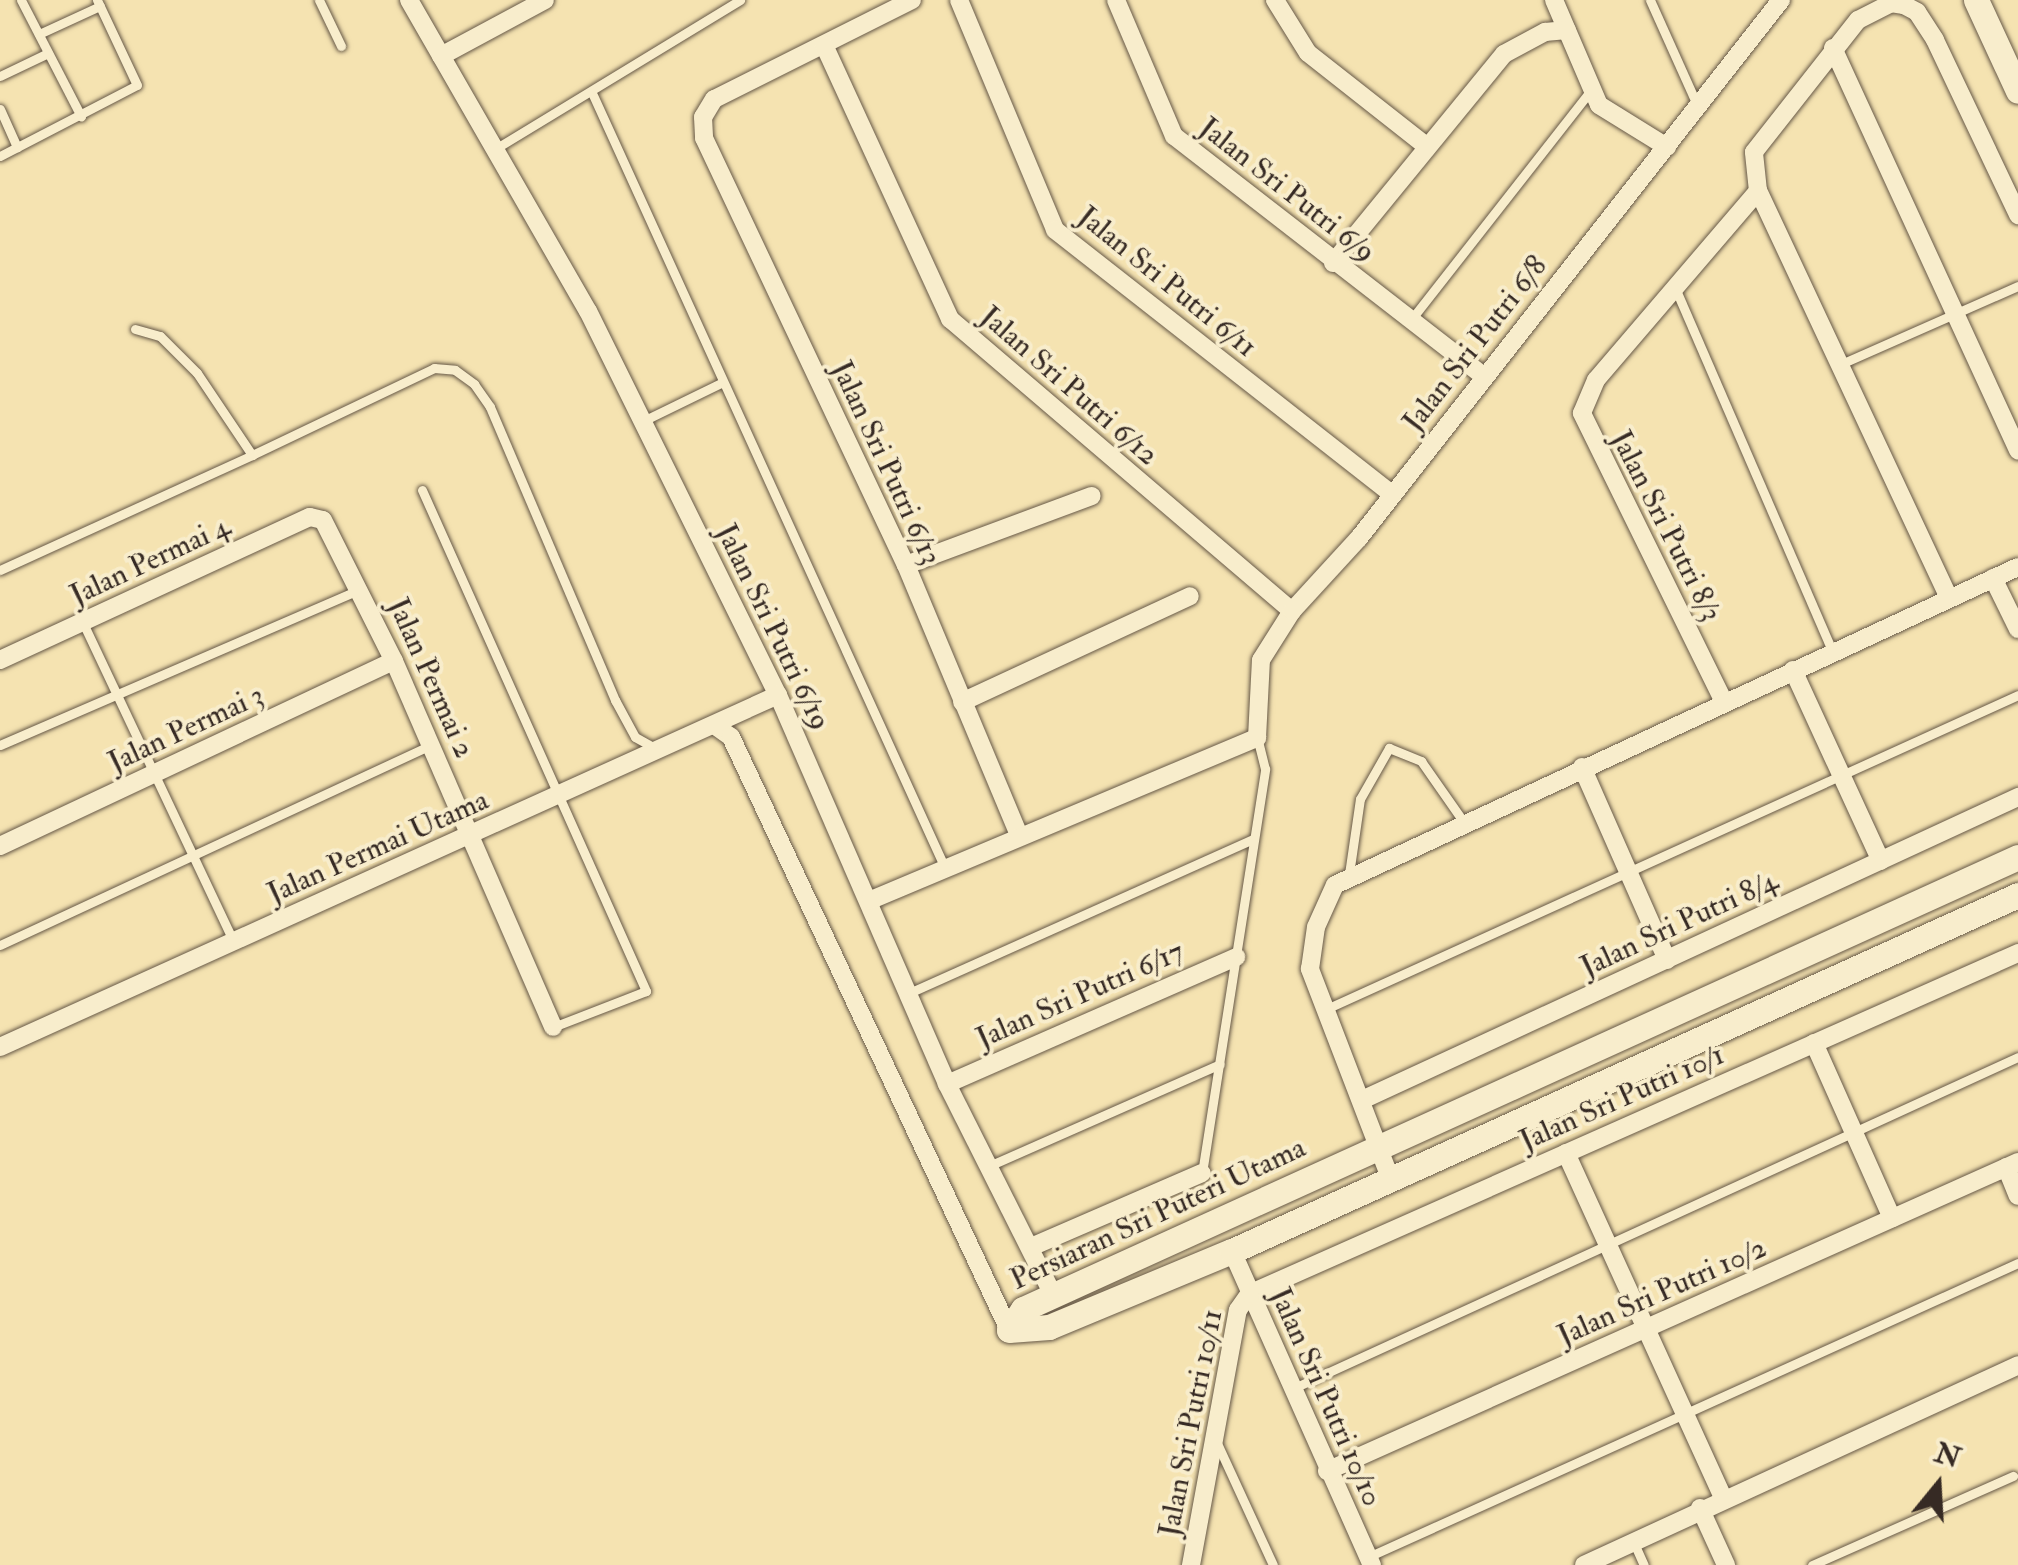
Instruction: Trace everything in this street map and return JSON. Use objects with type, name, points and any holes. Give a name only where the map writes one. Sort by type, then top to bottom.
[{"type":"street","name":"Jalan Sri Putri 6/19","points":[[408,0],[495,149],[643,422],[778,695],[871,900],[947,1084],[1053,1295]]},
{"type":"street","points":[[440,56],[545,0]]},
{"type":"street","points":[[824,45],[912,0]]},
{"type":"street","name":"Jalan Sri Putri 6/11","points":[[960,0],[1055,230],[1393,495]]},
{"type":"street","name":"Jalan Sri Putri 6/9","points":[[1116,0],[1174,136],[1483,376]]},
{"type":"street","points":[[1274,0],[1308,53],[1426,145]]},
{"type":"street","points":[[1554,0],[1592,89],[1616,121],[1667,147]]},
{"type":"street","name":"Jalan Sri Putri 6/8","points":[[1258,738],[1261,660],[1292,611],[1393,495],[1781,0]]},
{"type":"street","points":[[1976,0],[2018,92]]},
{"type":"street","points":[[1949,598],[1758,191],[1754,152],[1834,48],[1873,10],[1909,2],[1935,40],[2018,216]]},
{"type":"street","points":[[1333,263],[1504,54],[1535,36],[1567,30]]},
{"type":"street","name":"Jalan Sri Putri 6/13","points":[[824,45],[714,98],[703,118],[712,162],[906,565],[1018,835]]},
{"type":"street","name":"Jalan Sri Putri 6/12","points":[[824,45],[950,319],[1292,611]]},
{"type":"street","points":[[1834,48],[2018,451]]},
{"type":"street","name":"Jalan Sri Putri 8/3","points":[[1724,702],[1582,413],[1596,380],[1758,191]]},
{"type":"street","points":[[906,565],[1092,496]]},
{"type":"street","name":"Jalan Permai 4","points":[[0,660],[310,517],[323,520]]},
{"type":"street","name":"Jalan Permai 2","points":[[323,520],[361,588],[554,1027]]},
{"type":"street","points":[[1389,1175],[1310,969],[1324,904],[1349,874],[2018,567]]},
{"type":"street","points":[[1993,578],[2018,629]]},
{"type":"street","points":[[962,702],[1190,596]]},
{"type":"street","name":"Jalan Permai 3","points":[[0,846],[394,661]]},
{"type":"street","points":[[1793,670],[1881,861]]},
{"type":"street","name":"Jalan Permai Utama","points":[[0,1047],[778,695]]},
{"type":"street","points":[[714,724],[732,737],[1009,1330]]},
{"type":"street","points":[[871,900],[1018,835],[1258,738]]},
{"type":"street","points":[[1582,767],[1666,960]]},
{"type":"street","name":"Jalan Sri Putri 8/4","points":[[1362,1100],[2018,797]]},
{"type":"street","name":"Persiaran Sri Puteri Utama","points":[[2018,857],[1053,1295],[1015,1315],[1009,1330],[1050,1327],[1232,1251],[1389,1175],[2018,895]]},
{"type":"street","name":"Jalan Sri Putri 10/1","points":[[1248,1294],[2018,953]]},
{"type":"street","name":"Jalan Sri Putri 6/17","points":[[947,1084],[1236,958]]},
{"type":"street","points":[[1814,1043],[1892,1218]]},
{"type":"street","points":[[1566,1153],[1724,1497]]},
{"type":"street","points":[[2012,1164],[2018,1196]]},
{"type":"street","name":"Jalan Sri Putri 10/2","points":[[1327,1471],[2012,1164]]},
{"type":"street","points":[[1031,1247],[1202,1173]]},
{"type":"street","name":"Jalan Sri Putri 10/10","points":[[1232,1251],[1370,1561]]},
{"type":"street","name":"Jalan Sri Putri 10/11","points":[[1191,1565],[1238,1310],[1248,1294]]},
{"type":"street","points":[[1584,1565],[1700,1508],[2018,1365]]},
{"type":"street","points":[[1700,1508],[1726,1565]]},
{"type":"lane","points":[[22,0],[81,116]]},
{"type":"lane","points":[[318,0],[341,46]]},
{"type":"lane","points":[[495,149],[593,94],[740,0]]},
{"type":"lane","points":[[1650,0],[1698,106]]},
{"type":"lane","points":[[0,156],[136,85],[99,3],[39,34]]},
{"type":"lane","points":[[0,76],[48,53]]},
{"type":"lane","points":[[1410,321],[1592,89]]},
{"type":"lane","points":[[593,94],[945,868]]},
{"type":"lane","points":[[0,109],[17,148]]},
{"type":"lane","points":[[1841,364],[2018,286]]},
{"type":"lane","points":[[1676,290],[1833,652]]},
{"type":"lane","points":[[136,329],[160,336],[198,374],[252,455]]},
{"type":"lane","points":[[0,570],[434,368],[455,370],[474,384],[490,407],[614,700],[635,737],[655,748]]},
{"type":"lane","points":[[643,422],[722,382]]},
{"type":"lane","points":[[422,490],[646,991],[554,1027]]},
{"type":"lane","points":[[0,745],[361,588]]},
{"type":"lane","points":[[82,622],[234,942]]},
{"type":"lane","points":[[1323,1010],[2018,696]]},
{"type":"lane","points":[[1202,1173],[1265,769],[1258,738]]},
{"type":"lane","points":[[0,945],[431,745]]},
{"type":"lane","points":[[1349,874],[1360,799],[1389,748],[1420,761],[1463,821]]},
{"type":"lane","points":[[908,993],[1253,839]]},
{"type":"lane","points":[[1294,1388],[1611,1247],[2018,1057]]},
{"type":"lane","points":[[991,1166],[1220,1064]]},
{"type":"lane","points":[[1370,1561],[1686,1412],[2018,1263]]},
{"type":"lane","points":[[1215,1438],[1273,1565]]},
{"type":"lane","points":[[1812,1565],[2013,1476]]},
{"type":"lane","points":[[1633,1540],[1644,1565]]}]
